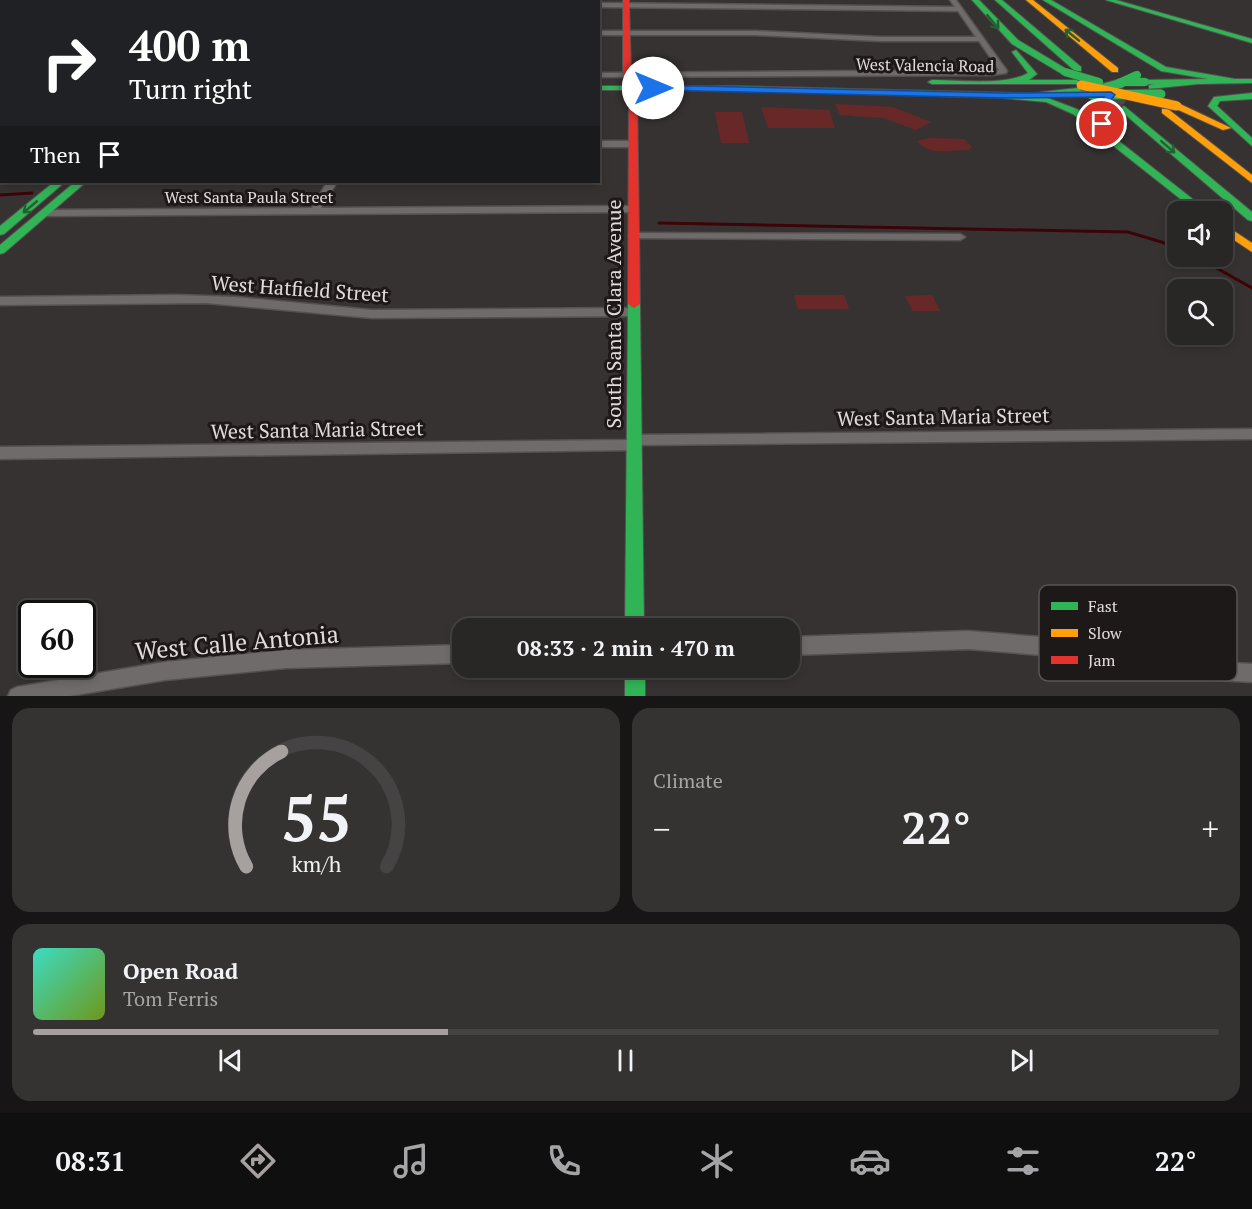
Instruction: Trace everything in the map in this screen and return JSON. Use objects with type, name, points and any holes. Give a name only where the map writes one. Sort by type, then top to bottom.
[{"type":"main road","points":[[975,0],[1012,43],[1033,74],[1004,89]]},
{"type":"main road","points":[[998,0],[1113,87],[1193,94],[1252,95]]},
{"type":"main road","points":[[1029,0],[1115,70]]},
{"type":"main road","points":[[1046,0],[1125,47],[1176,73],[1246,81]]},
{"type":"main road","points":[[1109,0],[1252,41]]},
{"type":"main road","name":"South Santa Clara Avenue","points":[[626,3],[625,33],[633,144],[635,618]]},
{"type":"main road","points":[[1012,43],[1027,54],[1113,87],[1171,108],[1209,118],[1252,144]]},
{"type":"main road","points":[[1113,140],[1098,115],[1113,87],[1140,63],[1125,47]]},
{"type":"main road","name":"West Valencia Road","points":[[600,81],[1004,89],[1113,87]]},
{"type":"main road","name":"West Valencia Road","points":[[600,88],[630,81]]},
{"type":"main road","points":[[1113,87],[1246,81]]},
{"type":"main road","points":[[1004,89],[1061,104],[1113,140],[1190,201]]},
{"type":"main road","points":[[1252,95],[1217,99],[1212,106],[1252,144]]},
{"type":"main road","points":[[1171,108],[1252,180]]},
{"type":"main road","points":[[1124,109],[1252,219]]},
{"type":"main road","points":[[3,241],[44,213],[72,184]]},
{"type":"main road","points":[[3,241],[72,184]]},
{"type":"main road","points":[[1233,234],[1252,249]]},
{"type":"main road","points":[[635,678],[635,696]]},
{"type":"street","points":[[953,0],[981,39]]},
{"type":"street","points":[[600,5],[626,3],[958,9]]},
{"type":"street","points":[[600,33],[756,33],[880,39],[981,39]]},
{"type":"street","name":"West Valencia Road","points":[[600,75],[630,81],[1000,73],[1003,67],[981,39]]},
{"type":"street","points":[[600,144],[633,144]]},
{"type":"street","points":[[315,211],[331,183]]},
{"type":"street","name":"West Santa Paula Street","points":[[44,213],[633,209]]},
{"type":"street","points":[[633,236],[960,237]]},
{"type":"street","name":"West Hatfield Street","points":[[0,301],[180,299],[236,301],[333,313],[363,314],[633,312]]},
{"type":"street","name":"West Santa Maria Street","points":[[0,453],[1252,434]]},
{"type":"street","points":[[800,646],[968,640],[1039,646]]},
{"type":"street","name":"West Calle Antonia","points":[[17,696],[165,671],[295,658],[452,654]]},
{"type":"street","points":[[1237,672],[1252,673]]},
{"type":"shaded area","points":[[835,104],[893,107],[931,122],[916,130],[883,118],[840,115]]},
{"type":"shaded area","points":[[761,107],[829,110],[835,128],[768,128]]},
{"type":"shaded area","points":[[715,112],[742,112],[749,143],[721,143]]},
{"type":"shaded area","points":[[930,138],[964,139],[972,147],[969,150],[934,150],[927,149],[917,141]]},
{"type":"shaded area","points":[[794,295],[844,295],[849,309],[798,309]]},
{"type":"shaded area","points":[[932,295],[940,311],[913,311],[905,296]]},
{"type":"waterway","points":[[0,195],[32,193]]},
{"type":"waterway","points":[[659,223],[1128,232],[1167,244]]},
{"type":"waterway","points":[[1215,267],[1252,288]]},
{"type":"tunnel","points":[[1096,84],[1094,83],[1124,109]]},
{"type":"traffic: fast","points":[[975,0],[1015,42],[1065,72]]},
{"type":"traffic: fast","points":[[998,0],[1078,69]]},
{"type":"traffic: fast","points":[[1046,0],[1164,69],[1240,82]]},
{"type":"traffic: fast","points":[[1109,0],[1252,41]]},
{"type":"traffic: fast","points":[[1005,82],[1024,79],[1033,74],[1016,52]]},
{"type":"traffic: fast","points":[[1065,72],[1099,82]]},
{"type":"traffic: fast","points":[[1104,88],[1126,82],[1137,75]]},
{"type":"traffic: fast","points":[[1145,82],[1252,81]]},
{"type":"traffic: fast","points":[[932,82],[1077,82]]},
{"type":"traffic: fast","points":[[1126,82],[1145,82]]},
{"type":"traffic: fast","points":[[1152,87],[1195,83]]},
{"type":"traffic: fast","points":[[600,88],[732,88],[1021,96]]},
{"type":"traffic: fast","points":[[1042,95],[1086,90]]},
{"type":"traffic: fast","points":[[1092,95],[1161,94]]},
{"type":"traffic: fast","points":[[1052,95],[1092,95]]},
{"type":"traffic: fast","points":[[1004,96],[1048,100],[1076,112],[1190,201]]},
{"type":"traffic: fast","points":[[1252,96],[1217,99],[1212,106],[1252,143]]},
{"type":"traffic: fast","points":[[1102,104],[1098,115],[1111,137]]},
{"type":"traffic: fast","points":[[1124,109],[1252,218]]},
{"type":"traffic: fast","points":[[0,232],[59,183]]},
{"type":"traffic: fast","points":[[0,251],[80,183]]},
{"type":"traffic: fast","points":[[634,304],[635,618]]},
{"type":"traffic: fast","points":[[635,678],[635,696]]},
{"type":"traffic: slow","points":[[1029,0],[1115,70]]},
{"type":"traffic: slow","points":[[1081,85],[1177,106]]},
{"type":"traffic: slow","points":[[1177,106],[1226,128]]},
{"type":"traffic: slow","points":[[1165,111],[1252,180]]},
{"type":"traffic: slow","points":[[1233,234],[1252,249]]},
{"type":"traffic: jam","points":[[626,0],[627,72],[633,88],[634,304]]},
{"type":"route","points":[[653,88],[732,88],[1004,96],[1111,95],[1102,104],[1098,115],[1102,124]]}]
